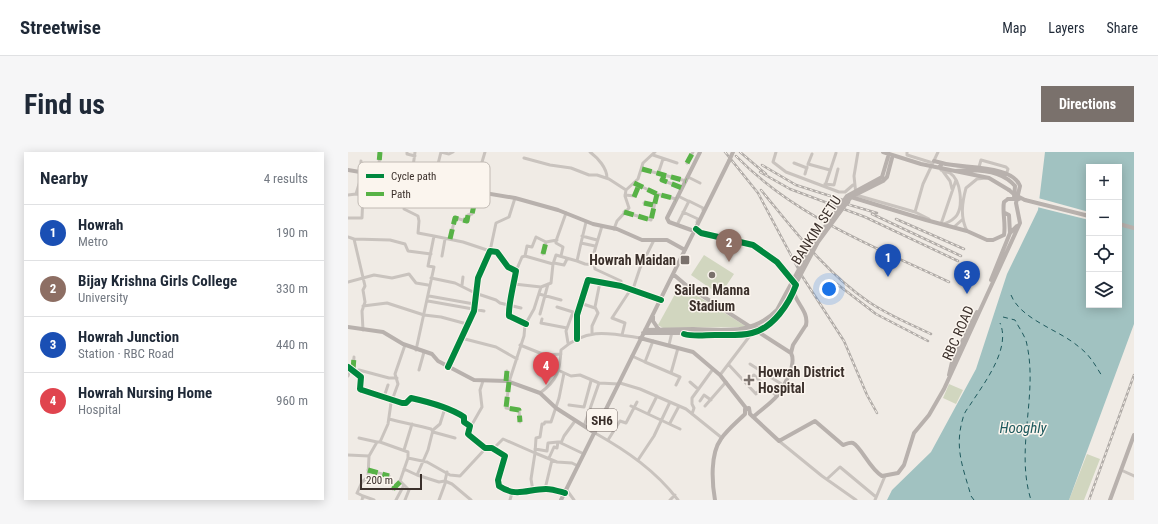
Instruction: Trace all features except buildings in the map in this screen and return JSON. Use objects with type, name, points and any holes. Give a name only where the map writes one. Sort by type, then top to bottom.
[{"type":"main road","points":[[695,230],[669,222],[667,218],[700,152]]},
{"type":"main road","name":"SH6","points":[[561,500],[620,384],[640,338],[661,300],[733,152]]},
{"type":"main road","points":[[883,152],[891,156],[920,164],[933,163],[955,172],[989,178],[1015,195],[1026,200],[1086,215]]},
{"type":"main road","name":"BANKIM SETU","points":[[644,331],[659,330],[684,334],[692,331],[745,332],[762,327],[770,322],[782,309],[818,242],[851,197],[883,181],[887,177],[891,156]]},
{"type":"main road","name":"BANKIM SETU","points":[[644,331],[672,332],[745,329],[762,323],[777,310],[812,245],[847,196],[882,177],[891,156]]},
{"type":"main road","name":"RBC ROAD","points":[[884,476],[898,473],[904,465],[914,433],[929,415],[954,369],[1019,228],[1020,219],[1016,203],[1020,186],[1015,180],[1006,175],[979,167],[941,167]]},
{"type":"main road","points":[[348,170],[358,172]]},
{"type":"main road","name":"RBC ROAD","points":[[942,392],[951,370],[952,362],[990,281],[1010,233],[1018,225],[1014,205],[1016,189],[1014,185],[1003,177],[982,171],[955,172]]},
{"type":"main road","points":[[490,194],[515,198],[586,222],[614,229],[642,240],[667,240],[684,250]]},
{"type":"main road","points":[[851,197],[967,231],[987,240],[1000,238],[1004,235],[1004,202],[1008,199],[1026,200]]},
{"type":"main road","points":[[1005,213],[1008,216],[1010,233]]},
{"type":"main road","points":[[1122,225],[1134,228]]},
{"type":"main road","points":[[673,274],[687,286],[791,353]]},
{"type":"main road","points":[[744,414],[752,415],[777,396],[783,385],[792,362],[791,353],[793,345],[806,325],[806,315],[796,300],[793,289]]},
{"type":"main road","points":[[653,315],[653,321],[659,330]]},
{"type":"main road","points":[[348,328],[383,332],[416,350],[432,354],[438,361],[474,380],[508,382],[540,393],[556,408],[595,433]]},
{"type":"main road","points":[[640,338],[693,352],[720,375],[746,408],[750,409],[752,415],[776,438],[815,422],[844,445],[850,443],[855,445],[876,472],[884,476]]},
{"type":"main road","points":[[782,347],[793,345]]},
{"type":"main road","points":[[715,500],[715,452],[722,438],[744,414],[743,411],[746,408]]},
{"type":"main road","points":[[1110,500],[1134,436]]},
{"type":"street","points":[[379,162],[380,152]]},
{"type":"street","points":[[407,152],[407,154],[415,154]]},
{"type":"street","points":[[438,162],[441,152],[449,154],[453,152]]},
{"type":"street","points":[[482,162],[485,152]]},
{"type":"street","points":[[590,152],[598,159],[607,173],[607,178]]},
{"type":"street","points":[[687,163],[693,152]]},
{"type":"street","points":[[776,152],[772,162],[777,167],[825,185],[839,192],[845,192],[854,186]]},
{"type":"street","points":[[858,152],[854,186],[856,195],[915,212],[940,224],[954,219],[958,213],[959,190],[956,180],[951,174],[941,167]]},
{"type":"street","points":[[907,152],[907,155],[933,163]]},
{"type":"street","points":[[915,212],[923,184],[938,152]]},
{"type":"street","points":[[614,229],[617,221],[629,208],[625,195],[626,190],[634,183],[647,158],[654,154],[663,159],[677,163]]},
{"type":"street","points":[[805,174],[812,154]]},
{"type":"street","points":[[825,185],[836,154]]},
{"type":"street","points":[[524,158],[550,165],[571,168],[589,175],[597,175],[607,178],[626,190]]},
{"type":"street","points":[[658,174],[663,159]]},
{"type":"street","points":[[979,167],[981,160],[1006,167],[1008,169],[1006,175]]},
{"type":"street","points":[[794,164],[807,168]]},
{"type":"street","points":[[808,164],[830,170]]},
{"type":"street","points":[[941,167],[950,181],[952,189]]},
{"type":"street","points":[[825,185],[834,186],[838,168]]},
{"type":"street","points":[[642,169],[664,176],[700,182]]},
{"type":"street","points":[[664,176],[662,180],[682,188]]},
{"type":"street","points":[[967,231],[963,219],[963,201],[966,188],[977,179],[989,178]]},
{"type":"street","points":[[940,224],[956,180]]},
{"type":"street","points":[[634,183],[657,194],[688,201]]},
{"type":"street","points":[[348,196],[356,194],[358,185]]},
{"type":"street","points":[[625,195],[635,196],[639,185]]},
{"type":"street","points":[[624,212],[651,220],[657,194]]},
{"type":"street","points":[[448,367],[474,311],[475,293],[479,271],[487,261],[496,223],[509,217],[515,198]]},
{"type":"street","points":[[677,225],[688,202],[691,202],[703,208],[695,230]]},
{"type":"street","points":[[644,203],[654,205]]},
{"type":"street","points":[[348,218],[362,218],[362,208]]},
{"type":"street","points":[[404,208],[418,216],[418,233],[450,239],[497,252],[508,267],[516,271]]},
{"type":"street","points":[[450,239],[455,218],[467,221],[468,215],[472,214],[473,208]]},
{"type":"street","points":[[684,212],[698,219]]},
{"type":"street","points":[[560,256],[563,247],[556,243],[566,214]]},
{"type":"street","points":[[954,227],[963,219]]},
{"type":"street","points":[[577,261],[586,222]]},
{"type":"street","points":[[602,226],[595,246],[595,269],[621,280],[621,286]]},
{"type":"street","points":[[684,334],[699,335],[752,333],[758,331],[776,318],[788,303],[796,285],[777,262],[753,245],[695,230]]},
{"type":"street","points":[[695,230],[702,233]]},
{"type":"street","points":[[416,350],[429,296],[428,285],[434,267],[428,266],[434,236]]},
{"type":"street","points":[[582,236],[597,240]]},
{"type":"street","points":[[348,237],[354,240],[390,240],[405,244],[408,251],[431,254]]},
{"type":"street","points":[[526,324],[509,316],[509,305],[516,271],[522,257],[525,256],[527,246],[532,247],[536,237],[546,242],[557,240]]},
{"type":"street","points":[[442,256],[445,239]]},
{"type":"street","points":[[354,240],[365,286],[363,290],[363,330]]},
{"type":"street","points":[[622,335],[625,323],[612,318],[632,289],[654,240]]},
{"type":"street","points":[[543,254],[546,242]]},
{"type":"street","points":[[581,243],[595,246]]},
{"type":"street","points":[[514,284],[541,287],[551,283],[556,255],[588,265],[594,265]]},
{"type":"street","points":[[525,256],[554,264],[564,265],[567,259]]},
{"type":"street","points":[[646,257],[654,259]]},
{"type":"street","points":[[592,334],[592,326],[598,312],[595,308],[605,273]]},
{"type":"street","points":[[348,282],[374,275],[392,278],[409,274],[416,283],[428,285]]},
{"type":"street","points":[[462,285],[463,277]]},
{"type":"street","points":[[431,278],[462,285],[475,293],[521,308]]},
{"type":"street","points":[[577,339],[576,324],[580,303],[588,280],[632,289],[661,300]]},
{"type":"street","points":[[752,333],[749,326],[768,316],[776,307],[791,280]]},
{"type":"street","points":[[540,314],[548,284]]},
{"type":"street","points":[[508,382],[524,336],[526,324],[534,309],[541,287]]},
{"type":"street","points":[[539,294],[561,300]]},
{"type":"street","points":[[429,296],[474,306],[484,311]]},
{"type":"street","points":[[428,301],[474,306]]},
{"type":"street","points":[[364,306],[382,302],[424,315],[441,316],[467,324]]},
{"type":"street","points":[[580,303],[595,308]]},
{"type":"street","points":[[557,307],[573,312],[567,328],[568,343]]},
{"type":"street","points":[[542,319],[541,323],[567,328]]},
{"type":"street","points":[[540,393],[547,388],[560,371],[561,350],[568,343],[599,332],[640,338]]},
{"type":"street","points":[[669,345],[672,332]]},
{"type":"street","points":[[720,375],[752,333]]},
{"type":"street","points":[[461,338],[496,347],[517,358]]},
{"type":"street","points":[[645,362],[653,341]]},
{"type":"street","points":[[357,500],[357,493],[362,482],[368,477],[369,473],[368,456],[378,442],[389,419],[398,384],[395,374],[405,345]]},
{"type":"street","points":[[520,345],[545,355],[561,354]]},
{"type":"street","points":[[671,373],[678,348]]},
{"type":"street","points":[[419,370],[424,352]]},
{"type":"street","points":[[632,356],[680,377],[676,385]]},
{"type":"street","points":[[348,376],[352,369],[354,357]]},
{"type":"street","points":[[750,364],[783,385]]},
{"type":"street","points":[[729,365],[756,394],[764,385]]},
{"type":"street","points":[[352,369],[388,378],[396,378]]},
{"type":"street","points":[[352,369],[361,377],[360,389],[402,403],[411,398],[445,408],[464,417],[464,422],[470,428]]},
{"type":"street","points":[[692,414],[694,408],[691,401],[713,369]]},
{"type":"street","points":[[507,371],[508,382],[506,408],[519,410],[520,422]]},
{"type":"street","points":[[560,371],[570,376],[580,375],[598,383],[633,386],[679,406],[692,414],[722,438]]},
{"type":"street","points":[[533,491],[531,479],[536,438],[540,437],[542,424],[545,422],[551,422],[556,408],[564,373]]},
{"type":"street","points":[[745,382],[754,375],[777,396]]},
{"type":"street","points":[[483,381],[480,390],[482,407],[468,434],[486,448],[493,449],[505,456],[498,475],[499,486],[512,493],[545,489],[565,491],[574,500]]},
{"type":"street","points":[[569,405],[584,407],[591,381]]},
{"type":"street","points":[[690,382],[698,389]]},
{"type":"street","points":[[705,406],[726,382]]},
{"type":"street","points":[[584,426],[598,383]]},
{"type":"street","points":[[384,397],[388,385]]},
{"type":"street","points":[[700,401],[704,395],[711,400]]},
{"type":"street","points":[[648,414],[657,396]]},
{"type":"street","points":[[608,440],[620,421],[626,423],[633,407],[637,402]]},
{"type":"street","points":[[638,460],[654,436],[660,420],[670,402]]},
{"type":"street","points":[[670,423],[679,406]]},
{"type":"street","points":[[633,407],[680,429]]},
{"type":"street","points":[[417,475],[428,450],[432,432],[440,424],[445,408]]},
{"type":"street","points":[[389,419],[400,423],[412,424],[431,429],[432,432],[455,438]]},
{"type":"street","points":[[545,489],[550,459],[554,447],[557,448],[559,442],[575,421]]},
{"type":"street","points":[[404,450],[412,424]]},
{"type":"street","points":[[595,433],[638,460],[655,474],[678,500]]},
{"type":"street","points":[[359,438],[378,442],[408,452],[402,483],[396,500]]},
{"type":"street","points":[[776,438],[856,500]]},
{"type":"street","points":[[493,449],[503,439],[535,451],[550,459],[578,466]]},
{"type":"street","points":[[535,451],[547,451],[548,442],[559,442],[584,454]]},
{"type":"street","points":[[408,458],[427,462],[450,475],[460,476],[486,448]]},
{"type":"street","points":[[348,455],[368,456]]},
{"type":"street","points":[[827,479],[840,467],[876,499],[884,476]]},
{"type":"street","points":[[404,469],[439,482],[446,481],[452,484],[471,500]]},
{"type":"street","points":[[368,470],[389,476]]},
{"type":"street","points":[[1121,470],[1134,476]]},
{"type":"street","points":[[439,500],[446,481],[447,472]]},
{"type":"street","points":[[393,489],[396,484],[402,483]]},
{"type":"street","points":[[402,483],[409,490],[405,500]]},
{"type":"street","points":[[510,500],[512,493]]},
{"type":"street","points":[[358,495],[374,500]]},
{"type":"street","points":[[362,500],[363,496]]},
{"type":"street","points":[[670,500],[675,496]]},
{"type":"green space","points":[[704,255],[734,274],[720,295],[691,275]]},
{"type":"green space","points":[[680,285],[747,327],[663,328],[658,325]]},
{"type":"green space","points":[[949,384],[963,390],[956,404],[943,398]]},
{"type":"green space","points":[[1087,454],[1100,459],[1084,500],[1069,500]]},
{"type":"water","name":"Hooghly","points":[[1045,152],[1134,152],[1134,324],[1069,500],[887,500],[892,490],[931,452],[976,369],[1007,274],[1038,210]]},
{"type":"pier","points":[[1038,198],[1086,211],[1086,219],[1037,207]]},
{"type":"ferry route","points":[[1011,295],[1016,304],[1032,318],[1062,335],[1083,350],[1092,360],[1102,376]]},
{"type":"ferry route","points":[[1003,317],[1015,320],[1024,336],[1030,364],[1025,461],[1031,500]]},
{"type":"ferry route","points":[[974,500],[971,496],[959,448],[960,429],[964,414],[989,375],[999,354],[1002,343],[1000,323]]},
{"type":"railway","points":[[725,152],[758,193],[802,276],[844,341],[867,395],[877,413]]},
{"type":"railway","points":[[740,152],[766,174]]},
{"type":"railway","points":[[736,156],[783,196],[809,213],[864,243],[949,282]]},
{"type":"railway","points":[[762,165],[796,185],[849,202]]},
{"type":"railway","points":[[760,172],[790,189],[865,217],[958,261]]},
{"type":"railway","points":[[761,190],[811,250],[853,290],[884,311],[931,334]]},
{"type":"railway","points":[[843,203],[877,213]]},
{"type":"railway","points":[[872,214],[961,256]]},
{"type":"railway","points":[[896,219],[964,249]]},
{"type":"railway","points":[[833,281],[876,314],[928,341]]},
{"type":"railway","points":[[1089,500],[1134,375]]},
{"type":"marked path","points":[[379,162],[380,152]]},
{"type":"marked path","points":[[687,163],[693,152]]},
{"type":"marked path","points":[[642,169],[686,181]]},
{"type":"marked path","points":[[664,176],[662,180],[682,188]]},
{"type":"marked path","points":[[634,183],[657,194],[676,199]]},
{"type":"marked path","points":[[634,197],[639,185]]},
{"type":"marked path","points":[[624,212],[651,220],[657,194]]},
{"type":"marked path","points":[[644,203],[653,205]]},
{"type":"marked path","points":[[450,239],[455,218],[467,221],[468,215],[472,214],[473,208]]},
{"type":"marked path","points":[[543,254],[546,242]]},
{"type":"marked path","points":[[353,370],[354,357]]},
{"type":"marked path","points":[[506,381],[507,371]]},
{"type":"marked path","points":[[509,382],[506,408],[519,410],[520,422]]},
{"type":"marked path","points":[[368,470],[389,476]]},
{"type":"marked path","points":[[393,489],[400,482]]},
{"type":"cycle path","points":[[684,334],[696,336],[738,335],[760,330],[773,321],[785,307],[796,285],[777,262],[753,245],[701,233],[696,229]]},
{"type":"cycle path","points":[[448,367],[474,311],[478,278],[490,251],[497,252],[508,267],[516,271],[510,301],[509,316],[526,324]]},
{"type":"cycle path","points":[[577,339],[577,315],[588,280],[621,286],[661,300]]},
{"type":"cycle path","points":[[348,367],[361,377],[360,389],[362,390],[402,403],[406,403],[411,398],[425,401],[458,413],[464,417],[464,422],[470,426],[469,435],[485,448],[492,448],[505,456],[498,480],[499,486],[505,490],[511,492],[522,492],[546,489],[565,493]]},
{"type":"place","name":"Howrah Maidan","points":[[685,260]]},
{"type":"place","name":"Bijay Krishna Girls College","points":[[729,262]]},
{"type":"place","name":"Sailen Manna Stadium","points":[[712,275]]},
{"type":"place","name":"Howrah","points":[[888,277]]},
{"type":"place","name":"Howrah Junction","points":[[967,294]]},
{"type":"place","name":"Howrah District Hospital","points":[[749,380]]},
{"type":"place","name":"Howrah Nursing Home","points":[[546,385]]}]
